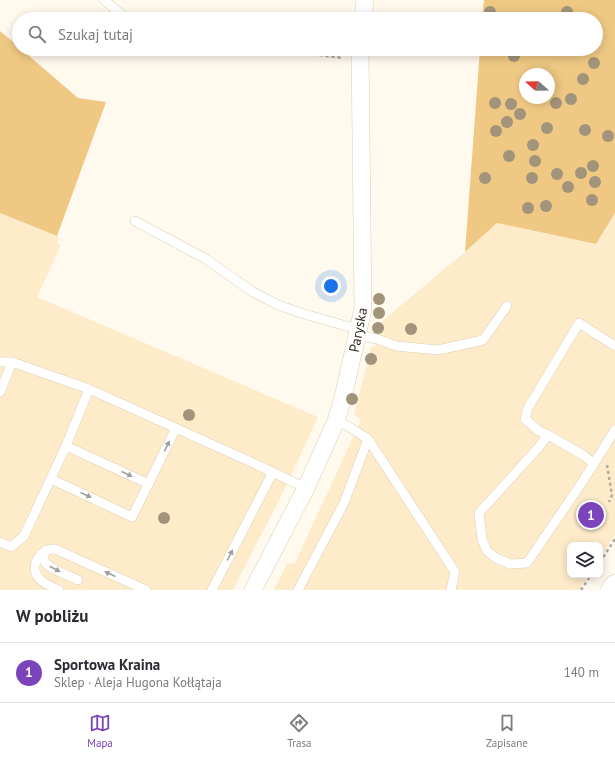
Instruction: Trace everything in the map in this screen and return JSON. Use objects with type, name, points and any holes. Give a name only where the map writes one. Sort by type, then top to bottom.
[{"type":"main road","points":[[612,590],[615,586]]},
{"type":"street","points":[[364,12],[365,0]]},
{"type":"street","name":"Paryska","points":[[253,590],[306,488],[336,421],[342,402],[363,309],[360,56]]},
{"type":"lane","points":[[104,0],[119,12]]},
{"type":"lane","points":[[134,221],[206,259],[254,292],[278,305],[301,314],[346,326],[396,346],[438,350],[483,340],[508,306]]},
{"type":"lane","points":[[593,463],[583,455],[539,431],[525,419],[528,408],[579,323],[615,346]]},
{"type":"lane","points":[[0,362],[12,362],[89,389],[306,488]]},
{"type":"lane","points":[[0,392],[12,362]]},
{"type":"lane","points":[[0,542],[11,547],[24,536],[66,446],[89,389]]},
{"type":"lane","points":[[336,421],[368,438],[455,572],[451,590]]},
{"type":"lane","points":[[51,479],[132,517],[176,428]]},
{"type":"lane","points":[[548,435],[479,513],[482,539],[487,551],[496,558],[510,564],[527,563],[583,481],[615,430]]},
{"type":"lane","points":[[298,590],[344,503],[368,438]]},
{"type":"lane","points":[[66,446],[149,484]]},
{"type":"lane","points":[[212,590],[273,472]]},
{"type":"lane","points":[[59,590],[42,581],[34,572],[35,564],[41,552],[50,548],[146,590]]},
{"type":"lane","points":[[46,550],[44,560],[48,566],[78,580]]},
{"type":"path","points":[[329,56],[345,58]]},
{"type":"path","points":[[607,465],[612,495],[609,502]]},
{"type":"path","points":[[603,557],[615,539]]},
{"type":"path","points":[[581,590],[589,578]]},
{"type":"shaded area","points":[[484,0],[615,0],[615,213],[596,244],[497,223],[465,252],[479,56],[603,56],[603,12],[483,12]]},
{"type":"shaded area","points":[[0,31],[12,41],[12,56],[29,56],[78,98],[106,102],[57,236],[0,213]]},
{"type":"shaded area","points":[[0,213],[59,238],[57,243],[61,245],[37,297],[318,417],[289,480],[233,590],[0,590]]},
{"type":"shaded area","points":[[615,213],[615,535],[603,553],[603,542],[567,542],[567,578],[587,578],[579,590],[274,590],[287,564],[295,563],[361,420],[354,415],[371,348],[376,345],[379,334],[376,327],[497,223],[596,244]]},
{"type":"place","name":"Sportowa Kraina","points":[[591,515]]}]
